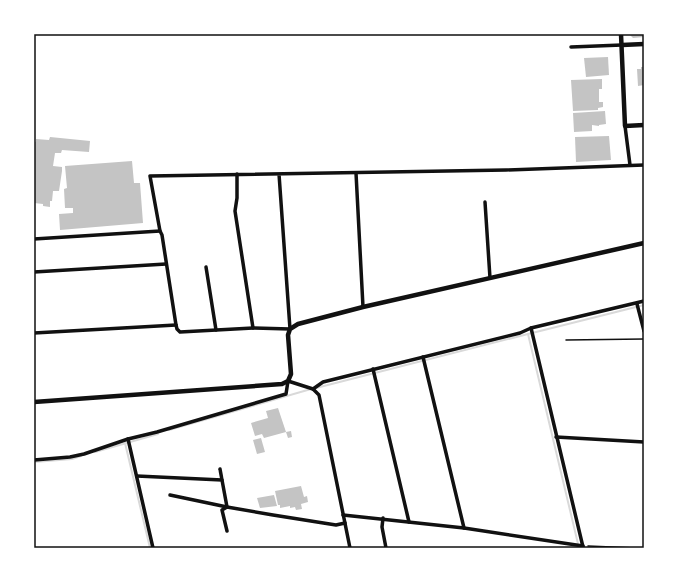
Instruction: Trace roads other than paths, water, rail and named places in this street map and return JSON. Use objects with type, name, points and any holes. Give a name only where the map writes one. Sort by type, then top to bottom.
[{"type":"street","points":[[621,34],[625,126],[630,165]]},
{"type":"street","points":[[571,47],[644,44]]},
{"type":"street","points":[[625,126],[644,126]]},
{"type":"street","points":[[644,165],[514,170],[150,176],[162,235],[176,325],[180,332],[253,328],[290,329],[306,321],[363,307],[644,243]]},
{"type":"street","points":[[356,173],[363,307]]},
{"type":"street","points":[[237,174],[237,198],[235,211],[253,328]]},
{"type":"street","points":[[34,460],[77,456],[128,439],[165,430],[286,394],[288,381],[291,374],[287,343],[290,329],[279,174]]},
{"type":"street","points":[[485,202],[490,278]]},
{"type":"street","points":[[34,239],[160,230]]},
{"type":"street","points":[[34,272],[166,264]]},
{"type":"street","points":[[206,266],[216,330]]},
{"type":"street","points":[[313,389],[324,382],[520,333],[531,328],[637,304],[644,301]]},
{"type":"street","points":[[637,304],[644,331]]},
{"type":"street","points":[[34,333],[176,325]]},
{"type":"street","points":[[343,515],[383,518],[464,528],[583,547],[531,328]]},
{"type":"street","points":[[423,357],[464,528]]},
{"type":"street","points":[[373,369],[409,522]]},
{"type":"street","points":[[34,402],[282,384],[288,381],[313,389],[319,395],[350,548]]},
{"type":"street","points":[[556,436],[644,442]]},
{"type":"street","points":[[128,439],[153,548]]},
{"type":"street","points":[[220,470],[227,507]]},
{"type":"street","points":[[136,476],[222,480]]},
{"type":"street","points":[[170,495],[273,516],[336,525],[345,523]]},
{"type":"street","points":[[227,507],[222,510],[227,531]]},
{"type":"street","points":[[383,518],[382,527],[386,548]]},
{"type":"waterway","points":[[316,388],[644,305]]},
{"type":"waterway","points":[[528,334],[579,548]]},
{"type":"waterway","points":[[169,430],[311,389]]},
{"type":"waterway","points":[[95,452],[158,434]]},
{"type":"waterway","points":[[125,443],[150,548]]},
{"type":"waterway","points":[[34,462],[72,459],[81,456]]}]
